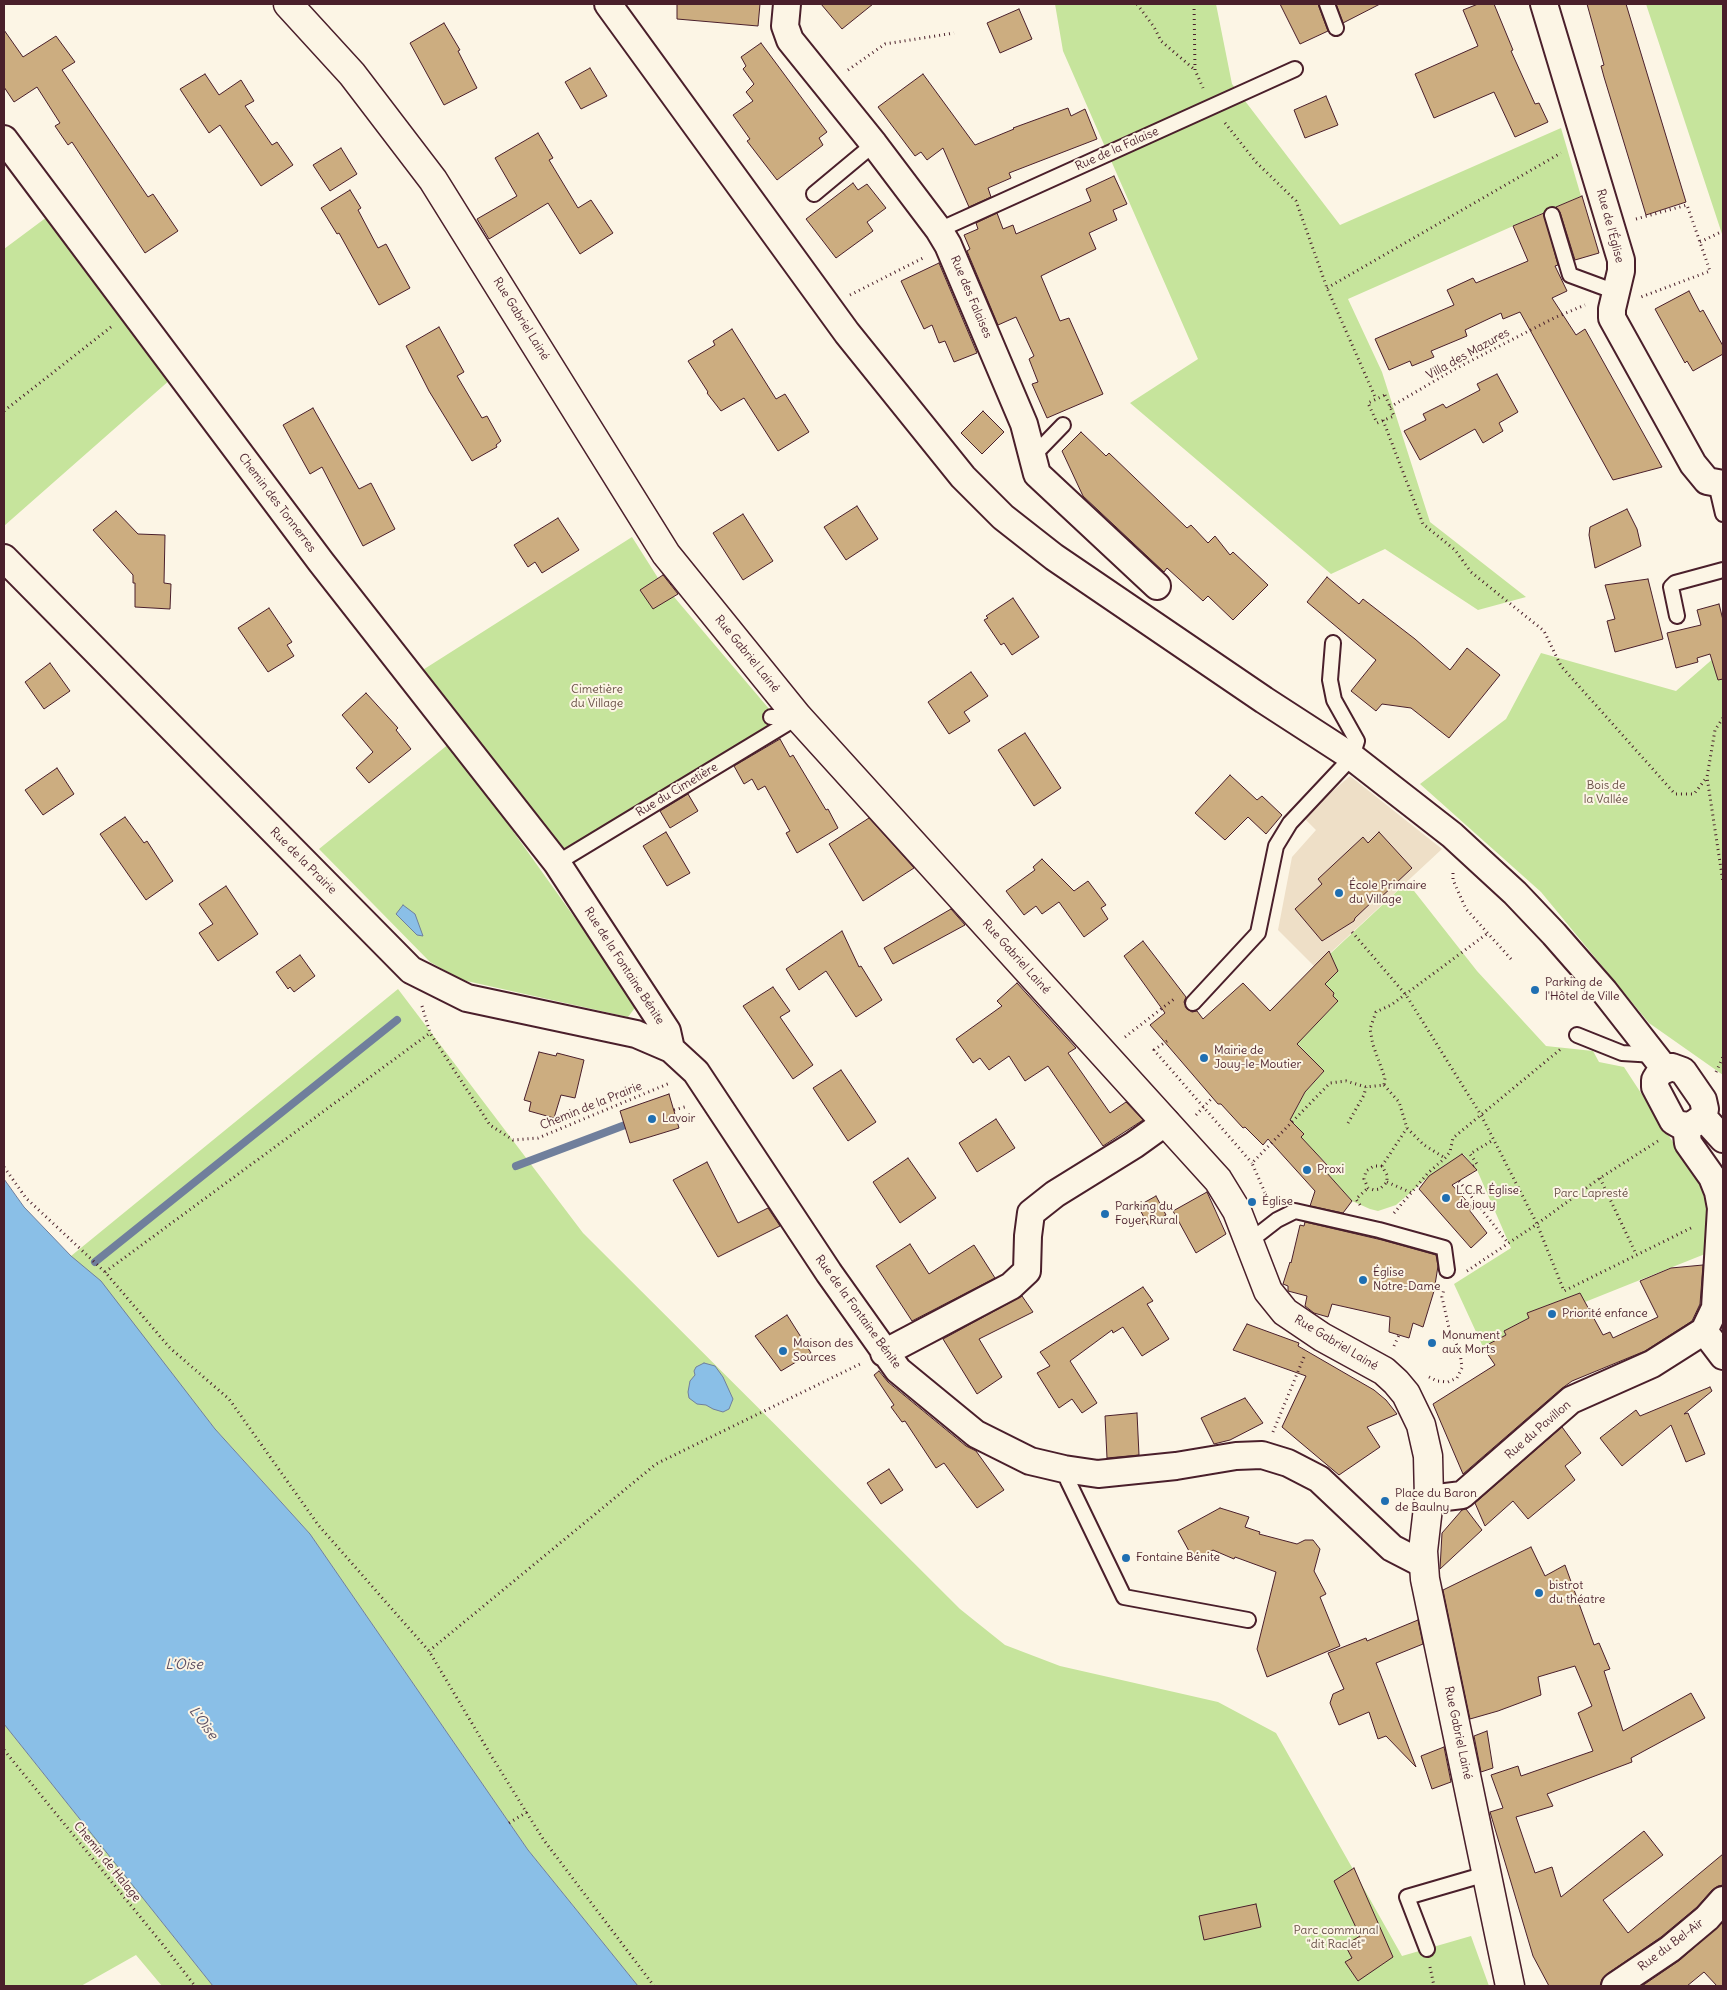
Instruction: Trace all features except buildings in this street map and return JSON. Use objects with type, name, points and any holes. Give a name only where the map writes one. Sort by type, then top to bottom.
[{"type":"street","name":"Rue Gabriel Lainé","points":[[288,4],[352,74],[433,180],[666,554],[798,717],[1218,1180],[1237,1211],[1268,1291],[1285,1312],[1322,1337],[1384,1371],[1406,1394],[1421,1425],[1428,1456],[1429,1499],[1423,1564],[1510,1986]]},
{"type":"street","points":[[608,4],[828,306],[963,477],[1002,517],[1054,557],[1264,700],[1352,757],[1452,835],[1509,887],[1554,934],[1604,990],[1660,1062],[1683,1071],[1703,1100],[1705,1108],[1694,1122],[1688,1143],[1712,1177],[1718,1192],[1721,1208],[1715,1308],[1704,1331],[1723,1356]]},
{"type":"street","name":"Rue des Falaises","points":[[787,4],[785,26],[790,40],[874,144],[939,230],[952,254],[1024,424],[1037,474],[1157,586]]},
{"type":"street","name":"Rue de l'Église","points":[[1544,4],[1621,260],[1621,271],[1612,309],[1612,318],[1693,464],[1707,481],[1720,484]]},
{"type":"street","name":"Chemin des Tonnerres","points":[[4,139],[321,562],[557,862]]},
{"type":"street","name":"Rue de la Prairie","points":[[4,558],[410,970],[467,998],[636,1034],[670,1049]]},
{"type":"street","name":"Rue de la Fontaine Bénite","points":[[557,862],[667,1031],[670,1049],[696,1072],[884,1353],[898,1370],[976,1434],[1030,1461],[1098,1474],[1176,1466],[1236,1456],[1262,1455],[1288,1464],[1319,1479],[1392,1548],[1423,1564]]},
{"type":"street","points":[[1660,1062],[1660,1072],[1655,1080],[1657,1093],[1673,1121],[1694,1122],[1723,1138]]},
{"type":"street","points":[[884,1353],[1012,1286],[1027,1271],[1031,1214],[1055,1194],[1126,1150],[1166,1122]]},
{"type":"street","name":"Rue du Pavillon","points":[[1429,1499],[1462,1495],[1571,1400],[1652,1364],[1704,1331]]},
{"type":"street","name":"Rue du Bel-Air","points":[[1615,1986],[1670,1949],[1707,1918],[1723,1900]]},
{"type":"lane","points":[[1327,4],[1336,28]]},
{"type":"lane","name":"Rue de la Falaise","points":[[939,230],[1295,69]]},
{"type":"lane","points":[[814,194],[874,144]]},
{"type":"lane","points":[[1552,215],[1570,275],[1616,292]]},
{"type":"lane","points":[[1032,457],[1063,425]]},
{"type":"lane","name":"Rue de l'Église","points":[[1720,484],[1723,514]]},
{"type":"lane","points":[[1677,616],[1670,586],[1723,570]]},
{"type":"lane","points":[[1193,1003],[1258,933],[1276,846],[1290,823],[1352,757],[1357,741],[1334,700],[1330,680],[1333,643]]},
{"type":"lane","points":[[771,717],[798,717]]},
{"type":"lane","name":"Rue du Cimetière","points":[[557,862],[798,717]]},
{"type":"lane","points":[[1577,1035],[1622,1053],[1660,1062]]},
{"type":"lane","points":[[1250,1241],[1277,1220],[1295,1210],[1444,1248],[1447,1270]]},
{"type":"lane","points":[[1064,1469],[1124,1597],[1248,1620]]},
{"type":"lane","points":[[1427,1950],[1407,1897],[1486,1874]]},
{"type":"path","points":[[1137,4],[1154,27],[1161,41],[1195,70],[1212,106],[1256,162],[1296,201],[1328,288],[1376,400]]},
{"type":"path","points":[[1194,4],[1195,70]]},
{"type":"path","points":[[827,85],[885,44],[954,33]]},
{"type":"path","points":[[1328,288],[1585,139]]},
{"type":"path","points":[[1642,218],[1687,205],[1710,271],[1659,291]]},
{"type":"path","points":[[1700,242],[1723,231]]},
{"type":"path","points":[[828,306],[906,267]]},
{"type":"path","points":[[4,411],[132,310]]},
{"type":"path","name":"Villa des Mazures","points":[[1390,407],[1455,369],[1554,318]]},
{"type":"path","points":[[1385,395],[1394,416],[1377,423],[1368,403],[1376,400],[1385,395]]},
{"type":"path","points":[[1383,420],[1423,524],[1455,550],[1471,572],[1544,631],[1561,666],[1675,794],[1694,794],[1707,777]]},
{"type":"path","points":[[1723,718],[1715,730],[1707,777],[1723,882]]},
{"type":"path","points":[[1452,835],[1453,880],[1466,909],[1511,959]]},
{"type":"path","points":[[1352,932],[1406,995],[1481,1115],[1537,1224],[1564,1291],[1700,1223]]},
{"type":"path","points":[[1447,1165],[1444,1159],[1424,1145],[1407,1128],[1399,1102],[1384,1085],[1385,1078],[1373,1045],[1370,1029],[1376,1012],[1406,995],[1488,933]]},
{"type":"path","name":"Chemin de la Prairie","points":[[410,970],[430,1033],[490,1125],[513,1140],[538,1138],[696,1072]]},
{"type":"path","points":[[1104,1054],[1185,991],[1193,1003]]},
{"type":"path","points":[[105,1272],[430,1033]]},
{"type":"path","points":[[1387,1182],[1412,1193],[1428,1173],[1450,1152],[1453,1138],[1577,1035]]},
{"type":"path","points":[[1167,1040],[1154,1050],[1252,1162],[1277,1220]]},
{"type":"path","points":[[1252,1162],[1330,1083],[1346,1081],[1366,1087],[1384,1085]]},
{"type":"path","points":[[1348,1124],[1366,1087]]},
{"type":"path","points":[[1204,1107],[1213,1097]]},
{"type":"path","points":[[1382,1166],[1407,1128]]},
{"type":"path","points":[[1473,1166],[1478,1164],[1470,1154],[1493,1140]]},
{"type":"path","points":[[1465,1272],[1537,1224],[1600,1178],[1656,1142],[1659,1147]]},
{"type":"path","points":[[1374,1166],[1382,1166],[1387,1175],[1387,1182],[1380,1189],[1368,1188],[1364,1179],[1366,1171],[1374,1166]]},
{"type":"path","points":[[4,1167],[26,1198],[105,1272],[170,1348],[230,1399],[319,1526],[428,1651],[543,1839],[654,1986]]},
{"type":"path","points":[[1600,1178],[1636,1254]]},
{"type":"path","points":[[1459,1181],[1508,1243]]},
{"type":"path","points":[[1356,1199],[1368,1188]]},
{"type":"path","points":[[1384,1371],[1405,1366],[1437,1381],[1448,1382],[1457,1378],[1462,1368],[1460,1352],[1449,1328],[1442,1297],[1445,1285]]},
{"type":"path","points":[[428,1651],[656,1464],[884,1353]]},
{"type":"path","points":[[1262,1455],[1306,1354]]},
{"type":"path","name":"Chemin de Halage","points":[[4,1750],[195,1986]]},
{"type":"path","points":[[509,1823],[527,1812]]},
{"type":"shaded area","name":"École Primaire du Village","points":[[1350,776],[1442,849],[1315,967],[1278,930],[1292,857],[1316,830],[1306,820],[1306,814]]},
{"type":"green space","points":[[1055,4],[1216,4],[1232,84],[1340,225],[1561,128],[1581,196],[1348,299],[1382,372],[1430,522],[1526,597],[1478,610],[1385,549],[1331,574],[1130,403],[1198,359],[1063,51]]},
{"type":"green space","points":[[1646,4],[1723,4],[1723,237]]},
{"type":"green space","points":[[51,214],[171,379],[4,526],[4,249]]},
{"type":"green space","name":"Cimetière du Village","points":[[632,537],[658,578],[770,710],[774,726],[560,851],[418,673]]},
{"type":"green space","name":"Bois de la Vallée","points":[[1723,650],[1723,1075],[1649,1023],[1541,892],[1420,784],[1506,719],[1541,653],[1676,691]]},
{"type":"green space","points":[[450,743],[637,1005],[628,1017],[462,980],[430,962],[319,849]]},
{"type":"green space","name":"Parc Lapresté","points":[[1407,882],[1477,971],[1546,1046],[1593,1051],[1599,1062],[1624,1067],[1708,1196],[1710,1252],[1585,1302],[1580,1293],[1527,1313],[1529,1318],[1504,1331],[1506,1335],[1483,1347],[1454,1284],[1511,1248],[1477,1170],[1463,1154],[1426,1179],[1396,1205],[1378,1211],[1352,1201],[1326,1172],[1328,1165],[1316,1153],[1309,1154],[1297,1141],[1304,1134],[1288,1117],[1298,1106],[1305,1092],[1324,1071],[1292,1038],[1318,1022],[1338,1001],[1333,996],[1334,993],[1310,970],[1316,967]]},
{"type":"green space","name":"Parc communal \"dit Raclet\"","points":[[398,989],[583,1233],[960,1609],[1005,1645],[1060,1666],[1218,1702],[1276,1733],[1402,1956],[1471,1936],[1489,1986],[638,1986],[528,1850],[310,1534],[215,1429],[162,1361],[71,1256]]},
{"type":"green space","points":[[4,1724],[213,1986],[162,1986],[136,1955],[81,1986],[4,1986]]},
{"type":"water","points":[[403,905],[415,914],[423,936],[417,935],[396,914]]},
{"type":"water","name":"L’Oise","points":[[4,1179],[24,1207],[71,1256],[101,1281],[215,1429],[310,1534],[528,1850],[638,1986],[213,1986],[4,1724]]},
{"type":"water","points":[[704,1363],[715,1366],[723,1377],[733,1399],[729,1409],[723,1412],[706,1405],[697,1404],[689,1398],[690,1381],[695,1375],[694,1371],[696,1367]]},
{"type":"waterway","points":[[95,1262],[397,1020]]},
{"type":"waterway","points":[[516,1166],[625,1125]]},
{"type":"place","name":"École Primaire du Village","points":[[1339,893]]},
{"type":"place","name":"Parking de l'Hôtel de Ville","points":[[1535,990]]},
{"type":"place","name":"Mairie de Jouy-le-Moutier","points":[[1204,1058]]},
{"type":"place","name":"Lavoir","points":[[652,1119]]},
{"type":"place","name":"Proxi","points":[[1307,1170]]},
{"type":"place","name":"L.C.R. Église de jouy","points":[[1446,1198]]},
{"type":"place","name":"Église","points":[[1252,1202]]},
{"type":"place","name":"Parking du Foyer Rural","points":[[1105,1214]]},
{"type":"place","name":"Église Notre-Dame","points":[[1363,1280]]},
{"type":"place","name":"Priorité enfance","points":[[1552,1314]]},
{"type":"place","name":"Monument aux Morts","points":[[1432,1343]]},
{"type":"place","name":"Maison des Sources","points":[[783,1351]]},
{"type":"place","name":"Place du Baron de Baulny","points":[[1385,1501]]},
{"type":"place","name":"Fontaine Bénite","points":[[1126,1558]]},
{"type":"place","name":"bistrot du théatre","points":[[1539,1593]]},
{"type":"water label","name":"L'Oise","points":[[203,1723]]}]
